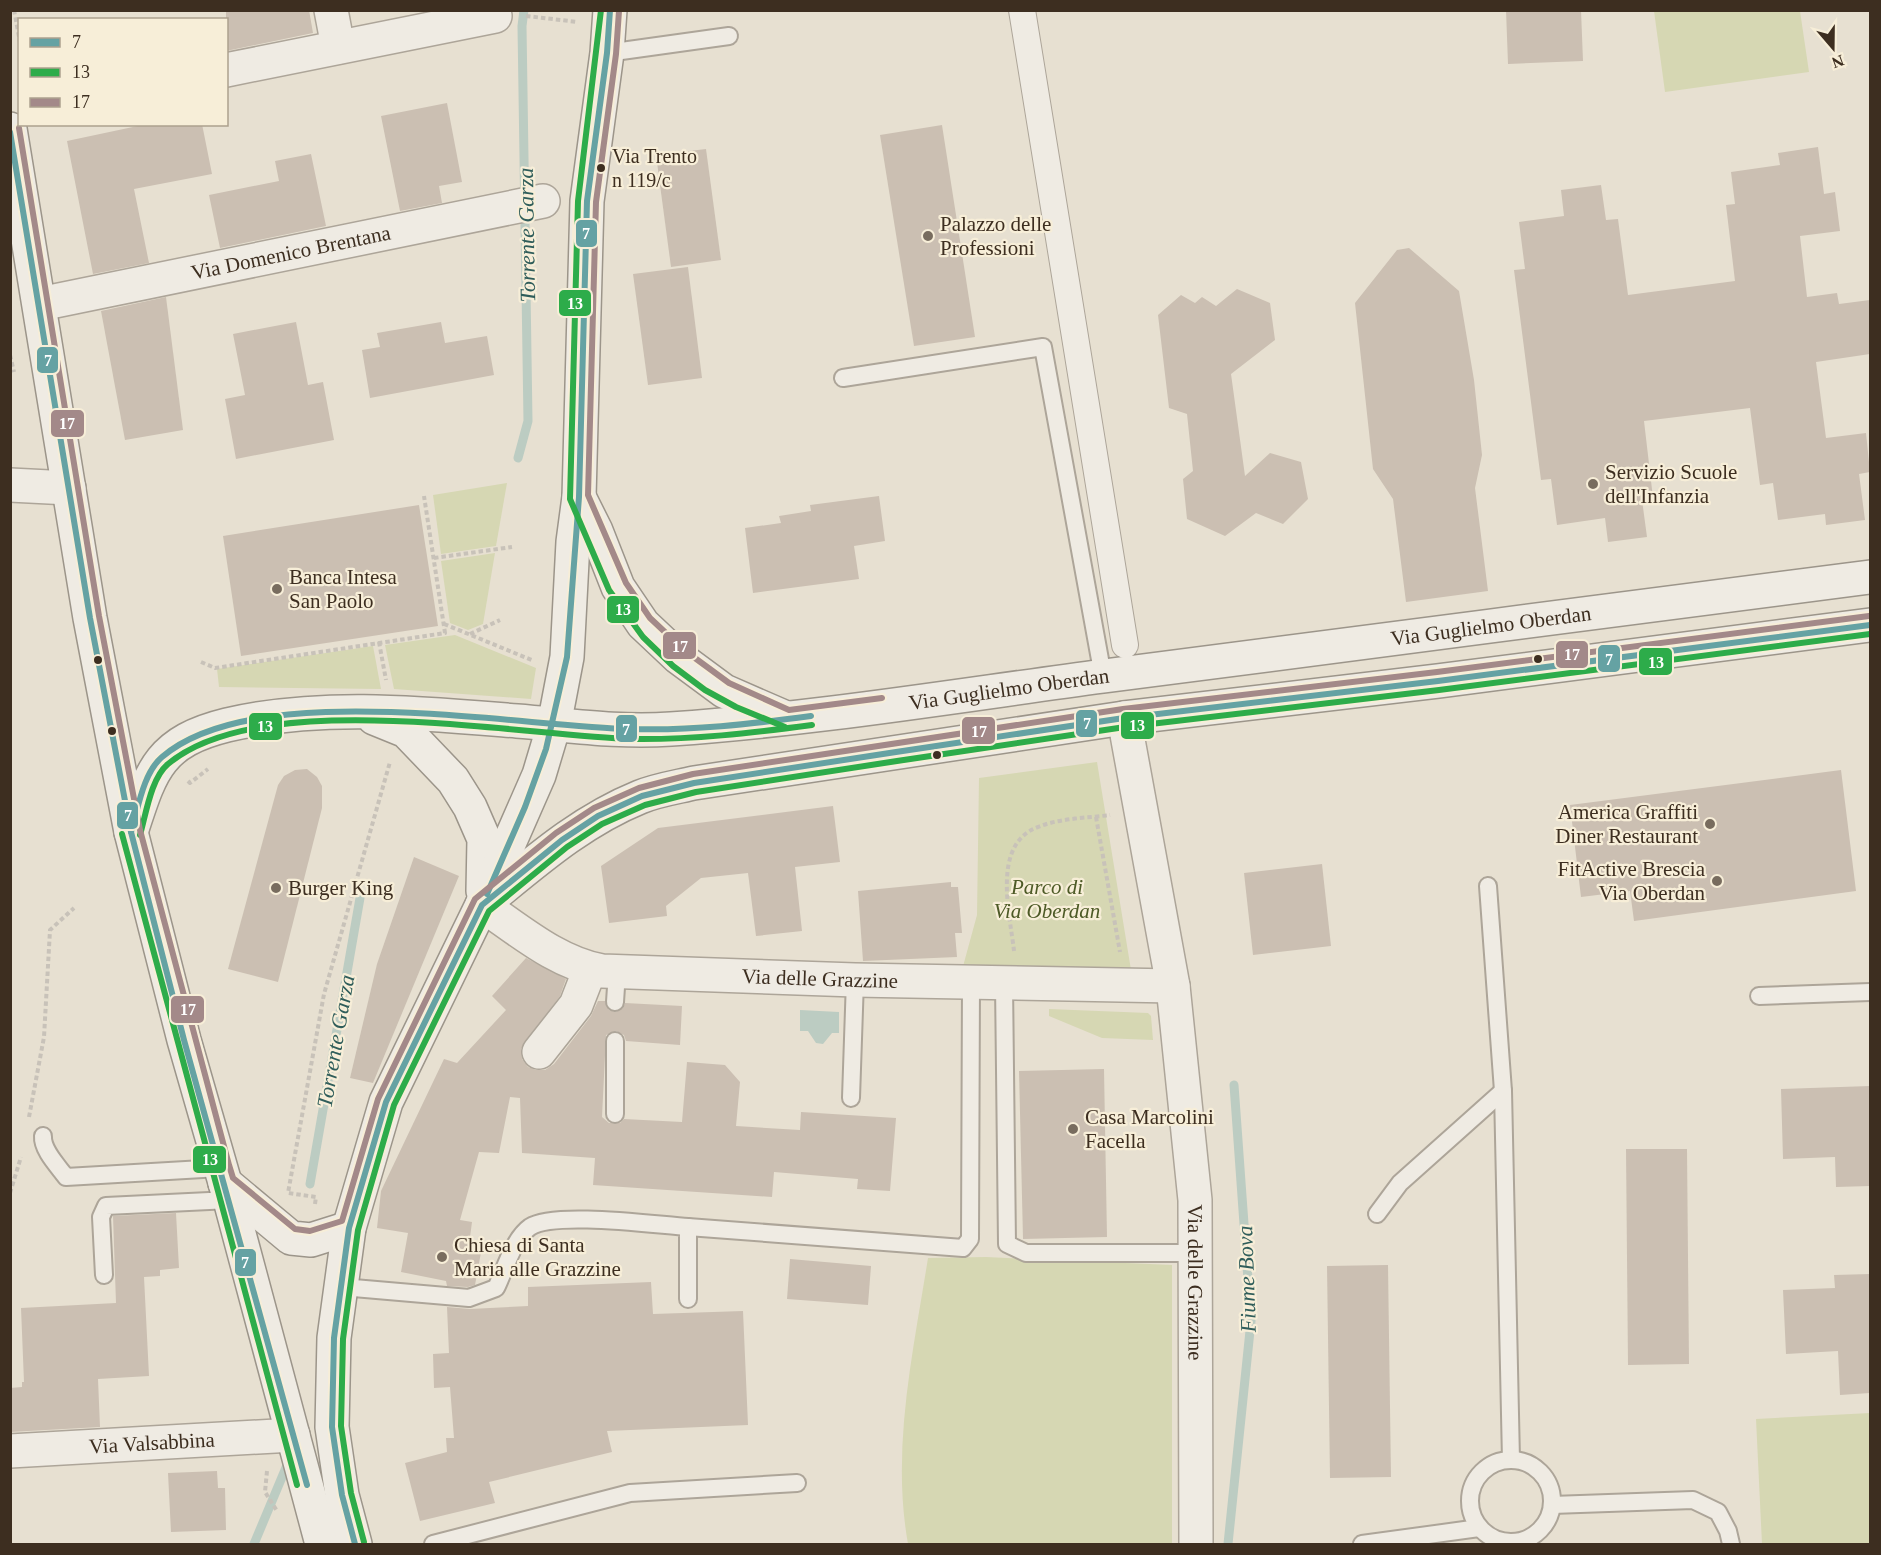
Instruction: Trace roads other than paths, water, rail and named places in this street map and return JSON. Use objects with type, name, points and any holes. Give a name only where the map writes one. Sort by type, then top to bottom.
[{"type":"main road","points":[[331,10],[339,48]]},
{"type":"main road","points":[[355,1545],[337,1466],[332,1426],[333,1363],[349,1228],[386,1102],[482,905],[539,775],[554,725],[567,657],[573,542],[579,497],[587,201],[607,53],[610,10]]},
{"type":"main road","points":[[228,70],[495,16]]},
{"type":"main road","points":[[10,129],[69,488],[130,832],[322,1545]]},
{"type":"main road","name":"Via Domenico Brentana","points":[[40,304],[543,201]]},
{"type":"main road","points":[[10,485],[69,488]]},
{"type":"main road","points":[[579,497],[596,531],[618,587],[643,624],[678,657],[724,691],[788,719]]},
{"type":"main road","name":"Via Guglielmo Oberdan","points":[[130,832],[146,786],[161,758],[186,740],[222,726],[280,715],[358,711],[554,725],[664,730],[788,719],[1870,577]]},
{"type":"main road","name":"Via Guglielmo Oberdan","points":[[482,905],[562,840],[598,816],[642,796],[694,783],[1124,718],[1438,681],[1870,625]]},
{"type":"main road","points":[[358,711],[406,731],[453,780],[470,807],[484,839],[482,905]]},
{"type":"main road","name":"Via delle Grazzine","points":[[1124,718],[1173,986],[1195,1200],[1196,1545]]},
{"type":"main road","name":"Via delle Grazzine","points":[[482,905],[551,952],[607,981],[855,980],[1173,986]]},
{"type":"main road","points":[[539,1052],[576,1005],[607,981]]},
{"type":"main road","points":[[225,1183],[291,1238],[311,1240],[349,1228]]},
{"type":"main road","name":"Via Valsabbina","points":[[10,1451],[293,1435]]},
{"type":"street","points":[[1022,10],[1125,645]]},
{"type":"lane","points":[[607,53],[729,36]]},
{"type":"lane","points":[[843,378],[1043,346],[1103,676]]},
{"type":"lane","points":[[1488,886],[1503,1091],[1511,1460]]},
{"type":"lane","points":[[851,1098],[855,980]]},
{"type":"lane","points":[[342,1287],[469,1298],[496,1288],[519,1240],[530,1227],[546,1221],[564,1219],[963,1248],[970,1239],[971,983]]},
{"type":"lane","points":[[1004,983],[1007,1244],[1026,1253],[1195,1253]]},
{"type":"lane","points":[[1759,996],[1870,992]]},
{"type":"lane","points":[[615,1041],[615,1114]]},
{"type":"lane","points":[[1377,1214],[1400,1183],[1503,1091]]},
{"type":"lane","points":[[43,1136],[42,1141],[66,1177],[225,1183]]},
{"type":"lane","points":[[104,1275],[101,1217],[106,1206],[225,1183]]},
{"type":"lane","points":[[688,1227],[688,1299]]},
{"type":"lane","points":[[1511,1460],[1529,1464],[1544,1475],[1552,1492],[1552,1505],[1544,1527],[1529,1538],[1512,1543],[1494,1539],[1479,1528],[1471,1511],[1471,1493],[1479,1476],[1493,1465],[1511,1460]]},
{"type":"lane","points":[[433,1545],[630,1493],[797,1483]]},
{"type":"lane","points":[[1552,1505],[1693,1500],[1718,1512],[1728,1531],[1731,1545]]},
{"type":"lane","points":[[1362,1545],[1479,1528]]},
{"type":"waterway","name":"Torrente Garza","points":[[518,458],[528,421],[522,26],[524,10]]},
{"type":"waterway","name":"Torrente Garza","points":[[310,1184],[360,898]]},
{"type":"waterway","name":"Fiume Bova","points":[[1228,1544],[1251,1321],[1234,1085]]},
{"type":"waterway","name":"Torrente Garza","points":[[254,1544],[290,1458]]},
{"type":"place","name":"Via Trento n 119/c","points":[[601,168]]},
{"type":"place","name":"Palazzo delle Professioni","points":[[928,236]]},
{"type":"place","name":"Servizio Scuole dell'Infanzia","points":[[1593,484]]},
{"type":"place","name":"Banca Intesa San Paolo","points":[[277,589]]},
{"type":"place","name":"America Graffiti Diner Restaurant","points":[[1710,824]]},
{"type":"place","name":"FitActive Brescia Via Oberdan","points":[[1717,881]]},
{"type":"place","name":"Burger King","points":[[276,888]]},
{"type":"place","name":"Casa Marcolini Facella","points":[[1073,1129]]},
{"type":"place","name":"Chiesa di Santa Maria alle Grazzine","points":[[442,1257]]},
{"type":"park label","name":"Parco di Via Oberdan","points":[[1047,899]]}]
